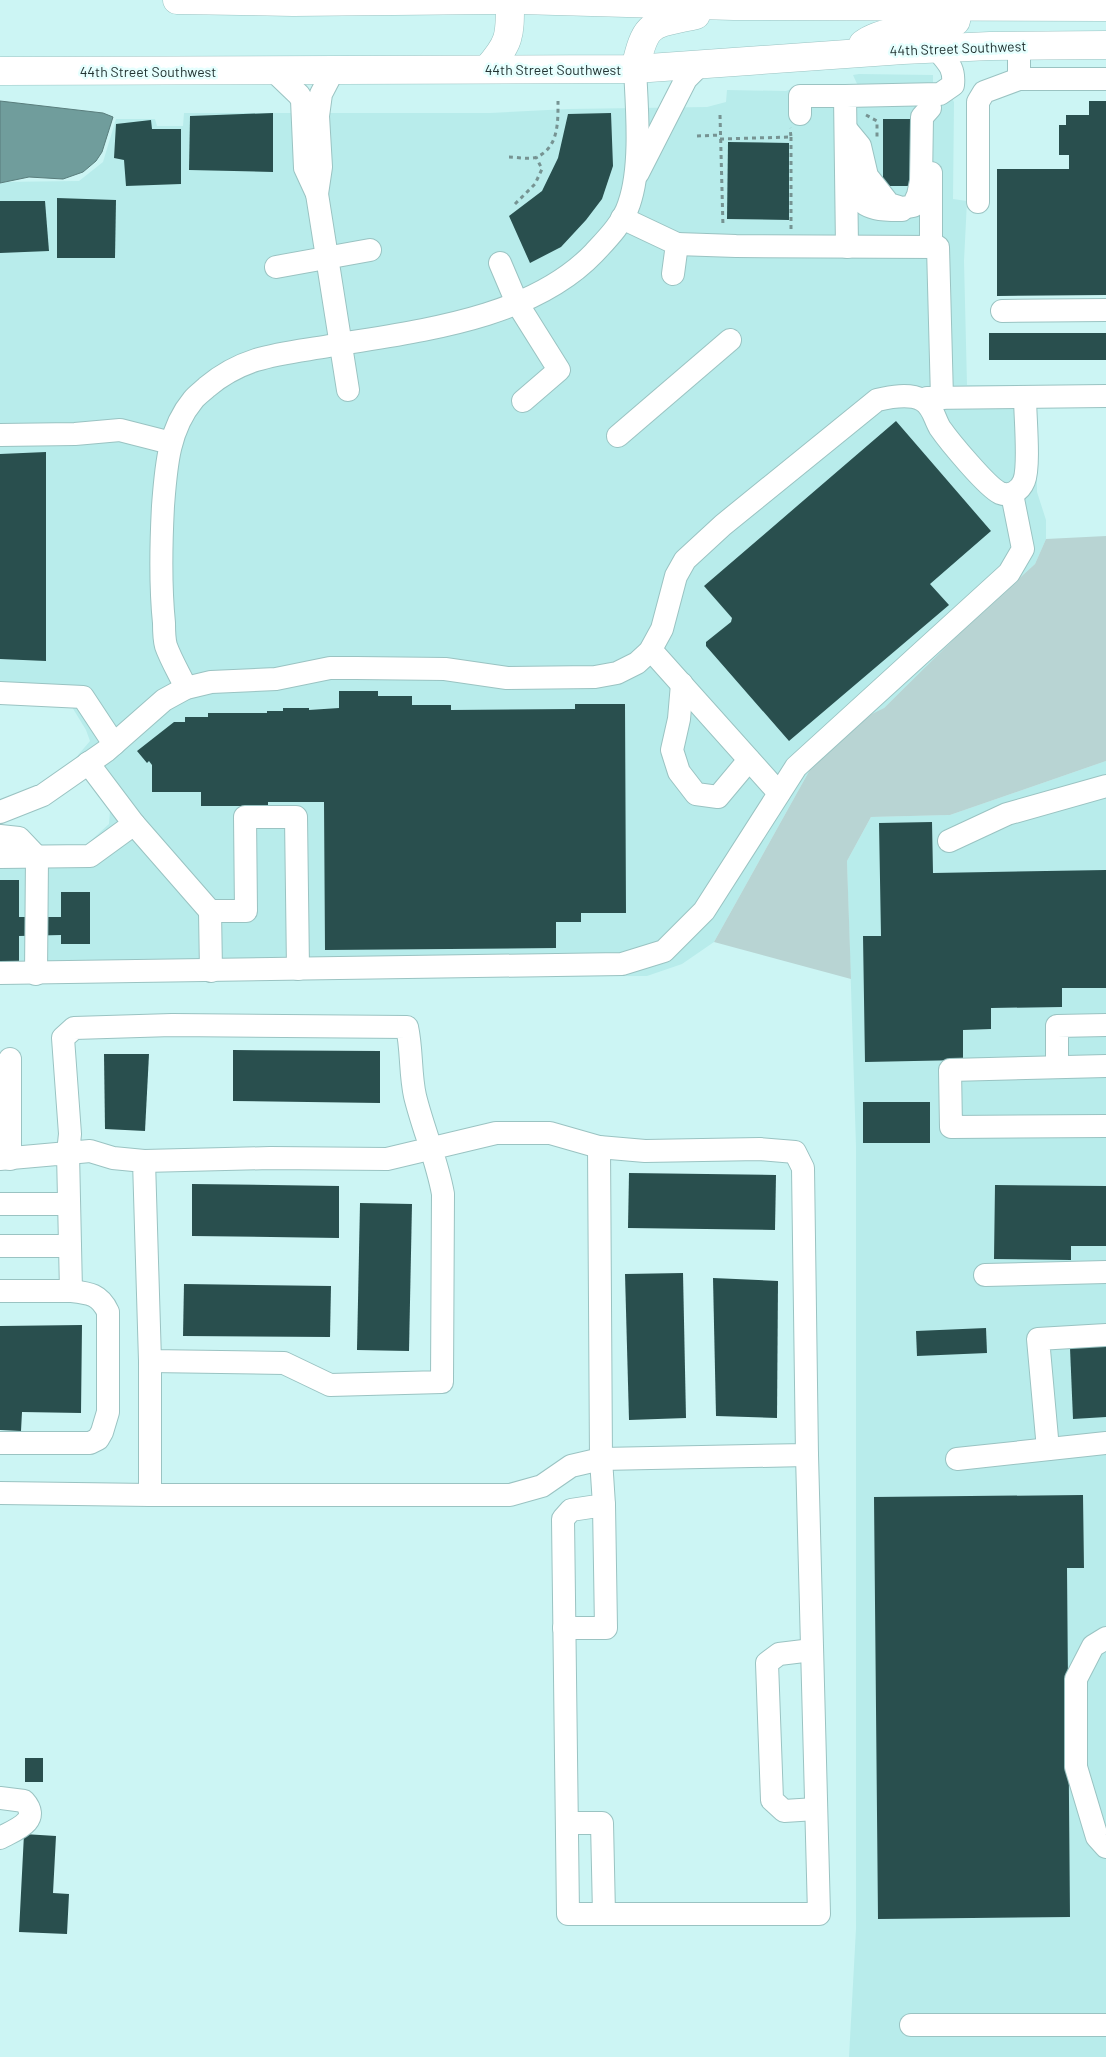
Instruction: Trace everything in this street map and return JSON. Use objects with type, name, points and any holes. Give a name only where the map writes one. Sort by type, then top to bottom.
[{"type":"main road","points":[[177,0],[495,0]]},
{"type":"main road","points":[[487,69],[506,44],[510,32],[510,0]]},
{"type":"main road","points":[[520,0],[734,6],[817,3],[1012,3],[1106,7]]},
{"type":"main road","points":[[850,54],[868,40],[904,29],[948,27],[953,25],[958,18],[958,3]]},
{"type":"main road","points":[[635,69],[644,35],[652,28],[660,23],[734,6]]},
{"type":"main road","name":"44th Street Southwest","points":[[0,71],[635,69],[936,48],[1106,45]]},
{"type":"lane","points":[[1019,46],[1019,79]]},
{"type":"lane","points":[[795,118],[800,96],[845,96],[929,101],[953,85],[954,74],[951,66],[936,48]]},
{"type":"lane","points":[[635,178],[686,79],[700,65]]},
{"type":"lane","points":[[186,688],[166,645],[162,607],[162,522],[166,466],[171,443],[174,433],[193,400],[222,374],[254,359],[419,330],[462,320],[517,302],[561,281],[587,260],[610,235],[629,206],[635,178],[637,113],[635,69]]},
{"type":"lane","points":[[274,71],[302,100],[305,168],[317,194]]},
{"type":"lane","points":[[333,71],[321,94],[318,116],[321,167],[317,194],[348,390]]},
{"type":"lane","points":[[978,202],[978,102],[984,92],[1019,79],[1106,78]]},
{"type":"lane","points":[[845,96],[847,247]]},
{"type":"lane","points":[[847,205],[863,218],[880,222],[906,221],[922,216],[929,101]]},
{"type":"lane","points":[[846,128],[860,146],[867,176],[889,204],[902,208],[922,205]]},
{"type":"lane","points":[[922,205],[931,248]]},
{"type":"lane","points":[[622,218],[677,244],[938,248],[942,398]]},
{"type":"lane","points":[[673,274],[677,244]]},
{"type":"lane","points":[[276,267],[370,250]]},
{"type":"lane","points":[[500,263],[517,302],[559,370],[523,401]]},
{"type":"lane","points":[[1002,311],[1106,310]]},
{"type":"lane","points":[[618,436],[730,340]]},
{"type":"lane","points":[[0,812],[43,795],[114,744],[164,700],[186,688],[211,682],[276,679],[330,668],[445,669],[507,678],[596,677],[617,673],[637,663],[650,650],[662,629],[676,576],[685,560],[701,544],[877,400],[891,397],[1106,396]]},
{"type":"lane","points":[[917,398],[931,407],[940,427],[992,488],[1001,494],[1012,494],[1020,490],[1026,474],[1025,397]]},
{"type":"lane","points":[[0,436],[75,434],[120,430],[171,443]]},
{"type":"lane","points":[[0,973],[36,974],[622,964],[664,951],[704,911],[796,767],[1009,573],[1023,549],[1012,494]]},
{"type":"lane","points":[[650,650],[779,793]]},
{"type":"lane","points":[[682,684],[679,719],[672,750],[679,772],[696,794],[718,797],[749,760]]},
{"type":"lane","points":[[0,693],[83,697],[114,744]]},
{"type":"lane","points":[[88,763],[134,824],[210,911],[211,971]]},
{"type":"lane","points":[[949,841],[1007,814],[1106,786]]},
{"type":"lane","points":[[210,911],[246,911],[245,818],[296,818],[298,969]]},
{"type":"lane","points":[[0,857],[90,856],[134,824]]},
{"type":"lane","points":[[0,836],[18,838],[37,857],[36,974]]},
{"type":"lane","points":[[71,1291],[68,1204],[70,1134],[63,1038],[74,1028],[172,1025],[407,1027],[415,1095],[440,1173],[443,1194],[442,1382],[330,1385],[284,1363],[150,1361]]},
{"type":"lane","points":[[1057,1067],[1057,1026],[1106,1025]]},
{"type":"lane","points":[[10,1059],[5,1159],[90,1150],[113,1158],[144,1161],[270,1158],[387,1159],[496,1133],[550,1133],[599,1147],[645,1151],[760,1150],[795,1152],[803,1168],[807,1455],[819,1914],[568,1914],[563,1519],[572,1510],[604,1505]]},
{"type":"lane","points":[[1106,1066],[950,1070],[951,1127],[1106,1126]]},
{"type":"lane","points":[[564,1628],[606,1628],[602,1459],[599,1147]]},
{"type":"lane","points":[[144,1161],[150,1361],[150,1495]]},
{"type":"lane","points":[[0,1204],[68,1204]]},
{"type":"lane","points":[[0,1246],[70,1246]]},
{"type":"lane","points":[[985,1275],[1106,1272]]},
{"type":"lane","points":[[0,1291],[71,1291],[90,1293],[100,1298],[108,1312],[108,1412],[98,1439],[90,1443],[0,1443]]},
{"type":"lane","points":[[1048,1449],[1038,1339],[1106,1335]]},
{"type":"lane","points":[[957,1459],[1106,1443]]},
{"type":"lane","points":[[0,1493],[510,1495],[542,1486],[570,1466],[602,1459],[807,1455]]},
{"type":"lane","points":[[1106,1638],[1093,1646],[1076,1679],[1076,1767],[1097,1837],[1106,1847]]},
{"type":"lane","points":[[812,1650],[779,1654],[767,1663],[772,1800],[784,1811],[816,1809]]},
{"type":"lane","points":[[0,1798],[24,1801],[30,1808],[30,1816],[24,1824],[0,1838]]},
{"type":"lane","points":[[567,1823],[602,1823],[604,1914]]},
{"type":"lane","points":[[911,2025],[1106,2025]]},
{"type":"path","points":[[509,157],[536,157],[549,148],[556,134],[558,100]]},
{"type":"path","points":[[720,115],[723,234]]},
{"type":"path","points":[[791,230],[791,137],[795,118]]},
{"type":"path","points":[[697,136],[791,137]]},
{"type":"path","points":[[515,204],[535,184],[542,169],[536,157]]},
{"type":"shaded area","points":[[853,75],[933,75],[933,86],[944,86],[954,102],[953,199],[967,201],[964,261],[967,385],[1036,385],[1037,492],[1046,520],[1046,539],[1035,564],[971,622],[884,708],[847,726],[822,748],[714,942],[682,964],[647,976],[0,978],[0,844],[86,845],[109,824],[110,811],[104,799],[99,797],[73,761],[90,741],[86,730],[72,707],[0,703],[0,182],[79,181],[103,162],[116,119],[155,119],[157,126],[183,126],[184,113],[490,113],[568,109],[707,107],[726,102],[727,90],[786,91],[798,87],[858,86]]},
{"type":"shaded area","points":[[0,101],[103,113],[113,117],[102,152],[96,161],[83,172],[63,179],[29,177],[0,183]]},
{"type":"shaded area","points":[[1106,536],[1106,761],[950,815],[871,817],[847,861],[851,979],[714,942],[822,748],[847,726],[884,708],[971,622],[1035,564],[1046,539]]},
{"type":"shaded area","points":[[1106,761],[1106,2057],[849,2057],[856,1929],[856,1146],[847,861],[871,817],[950,815]]},
{"type":"building","points":[[1089,101],[1106,101],[1106,295],[997,296],[997,169],[1069,169],[1069,155],[1059,155],[1059,125],[1066,125],[1066,115],[1089,115]]},
{"type":"building","points":[[273,113],[273,172],[189,170],[190,116]]},
{"type":"building","points":[[611,113],[613,166],[602,199],[561,247],[530,263],[509,216],[542,191],[558,158],[568,114]]},
{"type":"building","points":[[883,119],[911,119],[916,186],[883,186]]},
{"type":"building","points":[[151,120],[152,129],[181,129],[181,184],[126,186],[124,160],[114,158],[116,124]]},
{"type":"building","points":[[728,142],[789,143],[789,220],[727,219]]},
{"type":"building","points":[[57,198],[116,200],[115,258],[57,258]]},
{"type":"building","points":[[0,201],[45,201],[49,251],[0,253]]},
{"type":"building","points":[[989,333],[1106,333],[1106,360],[989,360]]},
{"type":"building","points":[[896,421],[991,531],[930,584],[949,605],[789,741],[706,646],[706,642],[731,622],[732,618],[704,586]]},
{"type":"building","points":[[46,452],[46,661],[0,659],[0,454]]},
{"type":"building","points":[[339,691],[378,691],[378,696],[412,696],[412,705],[451,705],[451,710],[575,709],[575,704],[625,704],[626,913],[581,913],[581,922],[556,922],[556,948],[325,950],[324,802],[268,802],[268,806],[201,806],[201,792],[152,792],[152,765],[149,761],[147,763],[137,751],[174,722],[185,722],[185,717],[208,717],[208,713],[267,713],[267,711],[283,711],[283,708],[309,708],[309,710],[339,708]]},
{"type":"building","points":[[932,822],[933,873],[1106,870],[1106,988],[1062,988],[1062,1007],[991,1008],[991,1029],[963,1030],[963,1060],[865,1062],[863,936],[881,936],[879,823]]},
{"type":"building","points":[[0,880],[19,880],[19,917],[61,917],[61,892],[90,892],[90,944],[61,944],[61,935],[19,936],[19,972],[0,972]]},
{"type":"building","points":[[233,1050],[380,1051],[380,1103],[233,1101]]},
{"type":"building","points":[[104,1054],[149,1054],[145,1131],[105,1129]]},
{"type":"building","points":[[863,1102],[930,1102],[930,1143],[863,1143]]},
{"type":"building","points":[[629,1173],[776,1175],[775,1230],[628,1228]]},
{"type":"building","points":[[192,1184],[339,1186],[339,1238],[192,1236]]},
{"type":"building","points":[[995,1185],[1106,1186],[1106,1246],[1071,1246],[1071,1260],[994,1259]]},
{"type":"building","points":[[360,1203],[412,1204],[409,1351],[357,1350]]},
{"type":"building","points":[[683,1273],[686,1418],[629,1420],[625,1274]]},
{"type":"building","points":[[713,1278],[778,1281],[777,1418],[716,1416]]},
{"type":"building","points":[[184,1284],[331,1286],[330,1337],[183,1336]]},
{"type":"building","points":[[82,1325],[81,1413],[22,1412],[21,1431],[0,1430],[0,1326]]},
{"type":"building","points":[[986,1328],[987,1353],[917,1356],[916,1331]]},
{"type":"building","points":[[1106,1346],[1106,1417],[1073,1419],[1070,1348]]},
{"type":"building","points":[[1083,1495],[1084,1568],[1067,1568],[1070,1917],[878,1919],[874,1497]]},
{"type":"building","points":[[25,1758],[43,1758],[43,1782],[25,1782]]},
{"type":"building","points":[[24,1834],[56,1836],[53,1893],[69,1894],[67,1934],[19,1932]]}]
